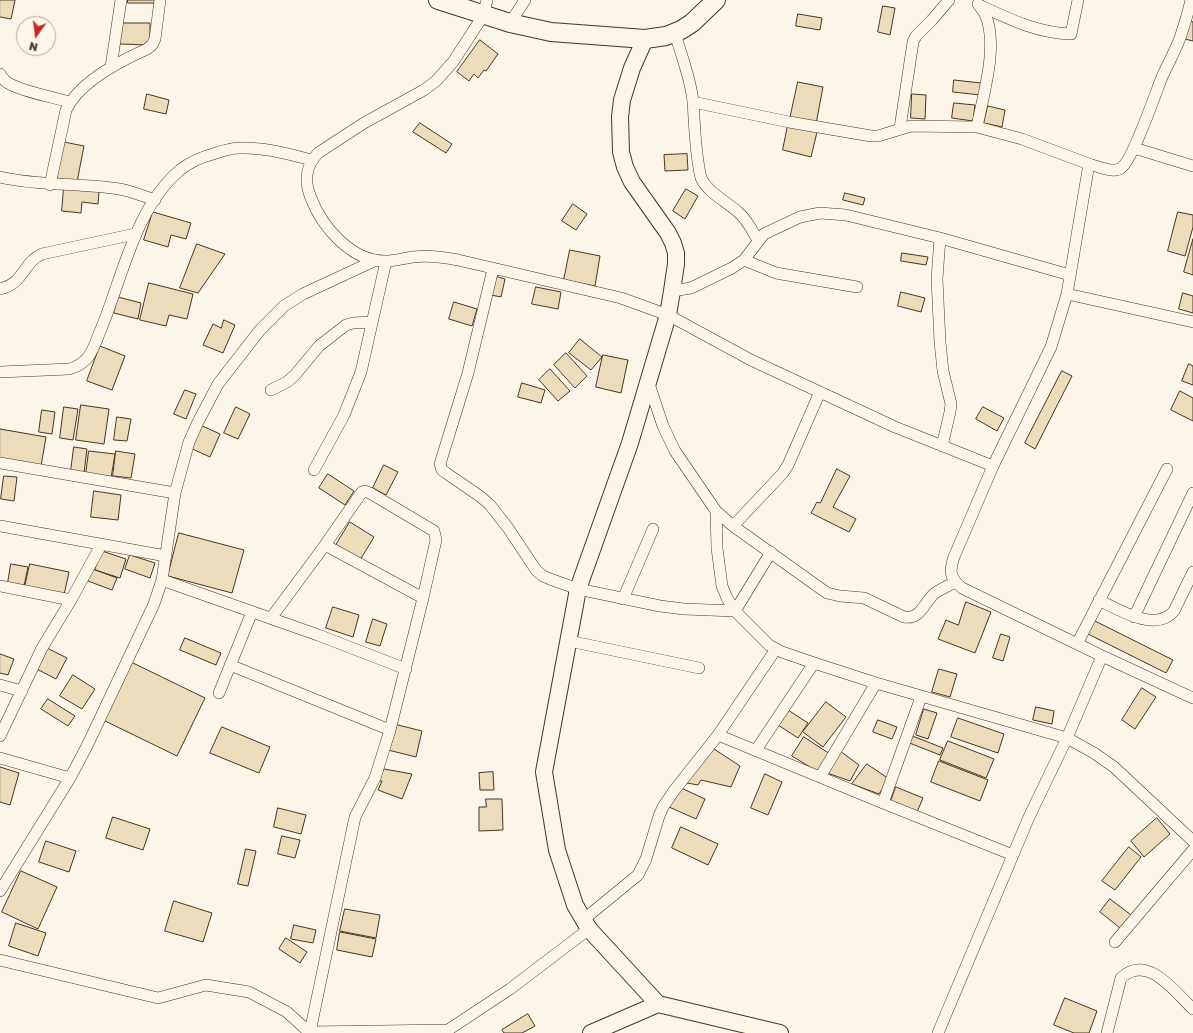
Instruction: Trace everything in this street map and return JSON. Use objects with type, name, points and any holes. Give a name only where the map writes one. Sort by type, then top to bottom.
[{"type":"main road","points":[[438,0],[485,8],[514,25],[551,32],[645,39],[675,33],[692,23],[716,0]]},
{"type":"main road","points":[[645,39],[632,68],[622,100],[620,117],[621,152],[625,167],[632,182],[668,233],[673,243],[676,253],[676,264],[668,315],[630,443],[578,589],[544,772],[557,850],[575,905],[586,925],[658,1004],[780,1033]]},
{"type":"main road","points":[[591,1033],[658,1004]]},
{"type":"street","points":[[111,67],[121,0]]},
{"type":"street","points":[[50,184],[66,110],[70,102],[89,83],[111,67],[152,45],[155,39],[160,0]]},
{"type":"street","points":[[514,25],[525,0]]},
{"type":"street","points":[[900,128],[913,42],[916,36],[950,0]]},
{"type":"street","points":[[977,2],[1024,25],[1056,34],[1071,34],[1078,0]]},
{"type":"street","points":[[693,102],[789,122],[871,136],[883,134],[900,128],[924,125],[977,127],[1022,139],[1089,164],[1110,170],[1121,169],[1125,165],[1134,148],[1163,75],[1180,38],[1191,0]]},
{"type":"street","points":[[977,2],[985,14],[989,27],[991,43],[990,60],[977,127]]},
{"type":"street","points":[[381,261],[359,255],[335,237],[316,212],[307,184],[308,167],[318,153],[364,123],[424,90],[436,81],[454,62],[485,8]]},
{"type":"street","points":[[675,33],[691,86],[694,134],[703,184],[740,213],[758,240]]},
{"type":"street","points":[[0,74],[8,83],[70,102]]},
{"type":"street","points":[[0,372],[69,369],[78,367],[84,363],[92,350],[112,301],[135,234],[155,200],[173,176],[182,169],[200,158],[227,149],[241,148],[261,149],[312,160]]},
{"type":"street","points":[[1134,148],[1193,166]]},
{"type":"street","points":[[1089,164],[1067,294],[1051,347],[993,466],[954,558],[950,569],[951,575],[955,582],[962,588],[1102,656],[1193,698]]},
{"type":"street","points":[[0,177],[50,184],[121,189],[155,200]]},
{"type":"street","points":[[672,291],[691,288],[732,268],[750,254],[758,240],[764,234],[800,217],[820,213],[846,215],[940,238],[1070,275]]},
{"type":"street","points":[[0,289],[8,288],[14,284],[36,257],[42,254],[135,234]]},
{"type":"street","points":[[940,238],[937,279],[940,342],[943,371],[951,404],[942,446]]},
{"type":"street","points":[[0,891],[70,778],[87,746],[150,611],[162,580],[174,492],[189,442],[198,422],[218,384],[260,330],[284,306],[303,294],[381,261],[414,256],[434,256],[458,260],[621,298],[668,315],[751,360],[895,427],[993,466]]},
{"type":"street","points":[[744,260],[776,273],[857,287]]},
{"type":"street","points":[[314,470],[344,415],[361,372],[372,322],[381,261]]},
{"type":"street","points":[[493,269],[468,373],[440,464],[442,470],[490,505],[508,528],[538,573],[550,579],[578,589],[623,599],[684,609],[735,611]]},
{"type":"street","points":[[1067,294],[1193,322]]},
{"type":"street","points":[[271,390],[287,382],[295,375],[319,346],[346,325],[372,322]]},
{"type":"street","points":[[648,381],[664,426],[675,451],[716,511],[733,526],[827,593],[840,596],[864,598],[904,617],[910,618],[918,615],[935,593],[955,582]]},
{"type":"street","points":[[733,526],[788,465],[820,392]]},
{"type":"street","points":[[0,463],[174,492]]},
{"type":"street","points":[[1077,644],[1167,469]]},
{"type":"street","points":[[271,618],[325,545],[359,494],[365,491],[370,493],[434,531],[436,540],[390,730],[375,778],[355,817],[310,1033]]},
{"type":"street","points":[[1134,617],[1193,493]]},
{"type":"street","points":[[716,511],[717,548],[722,586],[735,611],[769,645],[814,663],[876,683],[1067,738],[1094,753],[1114,767],[1193,841]]},
{"type":"street","points":[[0,526],[166,556]]},
{"type":"street","points":[[623,599],[652,529]]},
{"type":"street","points":[[0,736],[42,648],[71,600],[101,544]]},
{"type":"street","points":[[325,545],[423,598]]},
{"type":"street","points":[[735,611],[771,552]]},
{"type":"street","points":[[1099,600],[1134,617],[1155,620],[1170,616],[1174,611],[1193,572]]},
{"type":"street","points":[[162,580],[318,635],[406,669]]},
{"type":"street","points":[[0,586],[71,600]]},
{"type":"street","points":[[219,693],[252,612]]},
{"type":"street","points":[[568,641],[699,668]]},
{"type":"street","points":[[0,960],[158,998],[206,984],[249,992],[287,1012],[310,1033],[446,1031],[510,989],[586,925],[638,875],[646,859],[663,807],[718,735],[776,649]]},
{"type":"street","points":[[938,1033],[1029,817],[1067,738],[1102,656]]},
{"type":"street","points":[[756,750],[814,663]]},
{"type":"street","points":[[230,665],[390,730]]},
{"type":"street","points":[[820,777],[876,683]]},
{"type":"street","points":[[0,685],[22,691]]},
{"type":"street","points":[[883,803],[921,697]]},
{"type":"street","points":[[718,735],[1013,855]]},
{"type":"street","points":[[0,758],[70,778]]},
{"type":"street","points":[[1115,942],[1193,850]]},
{"type":"street","points":[[1107,1033],[1121,978],[1127,972],[1135,969],[1146,970],[1156,974],[1193,1009]]},
{"type":"building","points":[[0,0],[15,0],[11,19],[0,17]]},
{"type":"building","points":[[128,0],[157,0],[157,3],[128,3]]},
{"type":"building","points":[[883,6],[895,8],[890,35],[878,32]]},
{"type":"building","points":[[798,14],[822,18],[820,30],[796,26]]},
{"type":"building","points":[[1191,21],[1193,22],[1193,41],[1185,39]]},
{"type":"building","points":[[120,23],[150,23],[150,45],[120,44]]},
{"type":"building","points":[[480,40],[498,54],[486,71],[484,70],[478,78],[474,74],[469,81],[457,72]]},
{"type":"building","points":[[954,80],[981,83],[980,95],[953,92]]},
{"type":"building","points":[[798,82],[823,87],[816,124],[790,119]]},
{"type":"building","points":[[147,94],[169,100],[166,114],[144,109]]},
{"type":"building","points":[[912,94],[926,95],[925,119],[911,118]]},
{"type":"building","points":[[954,103],[975,105],[973,121],[952,118]]},
{"type":"building","points":[[988,106],[1005,110],[1002,127],[984,123]]},
{"type":"building","points":[[420,123],[452,144],[446,153],[413,132]]},
{"type":"building","points":[[788,125],[817,132],[811,157],[783,150]]},
{"type":"building","points":[[64,142],[84,146],[77,182],[57,178]]},
{"type":"building","points":[[687,154],[688,170],[665,171],[664,155]]},
{"type":"building","points":[[64,187],[99,191],[98,204],[82,202],[81,213],[62,211]]},
{"type":"building","points":[[686,189],[698,196],[685,219],[673,211]]},
{"type":"building","points":[[845,193],[865,198],[863,205],[843,200]]},
{"type":"building","points":[[573,204],[587,214],[576,230],[562,221]]},
{"type":"building","points":[[153,212],[191,223],[186,239],[171,235],[168,247],[144,240]]},
{"type":"building","points":[[1178,212],[1193,215],[1193,227],[1185,256],[1168,251]]},
{"type":"building","points":[[1193,239],[1193,275],[1184,272]]},
{"type":"building","points":[[197,244],[225,254],[198,293],[180,288]]},
{"type":"building","points":[[570,250],[600,256],[595,286],[564,280]]},
{"type":"building","points":[[902,253],[928,257],[926,265],[901,261]]},
{"type":"building","points":[[495,276],[505,279],[501,297],[491,295]]},
{"type":"building","points":[[149,283],[193,294],[187,319],[169,315],[166,326],[140,320]]},
{"type":"building","points":[[536,287],[561,292],[558,309],[532,304]]},
{"type":"building","points":[[901,292],[925,298],[921,312],[898,306]]},
{"type":"building","points":[[1183,293],[1193,296],[1193,313],[1179,309]]},
{"type":"building","points":[[118,297],[141,303],[138,319],[114,313]]},
{"type":"building","points":[[454,302],[477,309],[472,326],[449,319]]},
{"type":"building","points":[[224,320],[235,325],[223,353],[203,345],[213,324],[221,328]]},
{"type":"building","points":[[580,339],[602,357],[591,370],[569,353]]},
{"type":"building","points":[[100,346],[125,356],[112,390],[87,381]]},
{"type":"building","points":[[566,353],[587,376],[575,388],[554,365]]},
{"type":"building","points":[[603,355],[628,360],[621,393],[596,387]]},
{"type":"building","points":[[1189,364],[1193,366],[1193,385],[1182,381]]},
{"type":"building","points":[[550,369],[570,391],[558,401],[539,380]]},
{"type":"building","points":[[1062,371],[1072,376],[1035,449],[1025,443]]},
{"type":"building","points":[[522,383],[545,390],[541,403],[518,397]]},
{"type":"building","points":[[185,390],[196,394],[186,419],[174,414]]},
{"type":"building","points":[[1180,391],[1193,398],[1193,421],[1171,410]]},
{"type":"building","points":[[81,405],[109,409],[104,444],[76,440]]},
{"type":"building","points":[[64,407],[78,409],[73,440],[60,438]]},
{"type":"building","points":[[236,407],[250,414],[238,439],[224,433]]},
{"type":"building","points":[[983,407],[1004,418],[997,431],[976,419]]},
{"type":"building","points":[[42,410],[55,412],[52,434],[39,432]]},
{"type":"building","points":[[117,417],[131,419],[127,441],[114,440]]},
{"type":"building","points":[[198,424],[220,434],[210,457],[188,447]]},
{"type":"building","points":[[0,429],[46,437],[41,466],[0,459]]},
{"type":"building","points":[[74,447],[87,449],[84,473],[71,471]]},
{"type":"building","points":[[89,451],[115,454],[111,478],[86,474]]},
{"type":"building","points":[[116,451],[135,454],[131,478],[113,476]]},
{"type":"building","points":[[384,465],[398,472],[386,495],[373,488]]},
{"type":"building","points":[[837,469],[850,476],[833,507],[856,519],[849,532],[811,513],[817,502],[820,503]]},
{"type":"building","points":[[328,474],[354,491],[345,505],[319,488]]},
{"type":"building","points":[[4,476],[17,477],[14,501],[1,499]]},
{"type":"building","points":[[94,491],[121,495],[118,520],[91,517]]},
{"type":"building","points":[[350,522],[374,537],[360,560],[336,545]]},
{"type":"building","points":[[179,533],[244,550],[232,593],[168,576]]},
{"type":"building","points":[[102,551],[126,559],[120,578],[95,570]]},
{"type":"building","points":[[130,555],[155,563],[150,578],[125,569]]},
{"type":"building","points":[[11,564],[28,567],[24,586],[8,583]]},
{"type":"building","points":[[30,564],[69,572],[64,595],[25,587]]},
{"type":"building","points":[[93,569],[117,578],[112,590],[88,581]]},
{"type":"building","points":[[966,602],[991,612],[975,653],[938,639],[946,620],[958,625]]},
{"type":"building","points":[[333,607],[359,615],[353,637],[326,628]]},
{"type":"building","points":[[373,619],[387,624],[380,646],[366,642]]},
{"type":"building","points":[[1093,620],[1173,660],[1166,673],[1086,633]]},
{"type":"building","points":[[1001,634],[1010,637],[1003,661],[993,658]]},
{"type":"building","points":[[185,638],[221,653],[216,665],[180,650]]},
{"type":"building","points":[[47,648],[67,658],[56,679],[35,668]]},
{"type":"building","points":[[0,654],[14,659],[8,675],[0,673]]},
{"type":"building","points":[[131,662],[205,698],[177,756],[103,720]]},
{"type":"building","points":[[939,669],[957,674],[950,697],[932,692]]},
{"type":"building","points":[[73,675],[95,689],[82,709],[60,696]]},
{"type":"building","points":[[1142,688],[1156,697],[1135,729],[1122,720]]},
{"type":"building","points":[[48,699],[75,716],[68,726],[41,709]]},
{"type":"building","points":[[826,702],[846,717],[823,747],[803,732]]},
{"type":"building","points":[[1036,707],[1054,711],[1052,724],[1033,720]]},
{"type":"building","points":[[924,709],[937,713],[928,739],[916,735]]},
{"type":"building","points":[[788,710],[808,723],[798,738],[778,725]]},
{"type":"building","points":[[958,718],[1004,734],[998,753],[951,737]]},
{"type":"building","points":[[878,720],[897,727],[892,739],[873,732]]},
{"type":"building","points":[[394,724],[422,731],[416,757],[388,750]]},
{"type":"building","points":[[222,727],[270,747],[259,773],[210,753]]},
{"type":"building","points":[[910,735],[943,748],[940,755],[907,742]]},
{"type":"building","points":[[804,737],[830,754],[818,772],[792,756]]},
{"type":"building","points":[[948,741],[994,759],[986,778],[940,760]]},
{"type":"building","points":[[711,747],[740,766],[731,787],[701,780],[698,785],[687,783]]},
{"type":"building","points":[[840,751],[859,765],[850,781],[827,773]]},
{"type":"building","points":[[939,761],[988,780],[980,801],[931,782]]},
{"type":"building","points":[[867,764],[889,779],[879,794],[852,784]]},
{"type":"building","points":[[0,767],[19,773],[10,805],[0,802]]},
{"type":"building","points":[[384,769],[412,774],[402,799],[378,790],[382,781],[378,781]]},
{"type":"building","points":[[493,772],[494,790],[480,790],[479,773]]},
{"type":"building","points":[[765,774],[782,782],[768,815],[751,808]]},
{"type":"building","points":[[679,787],[705,799],[696,819],[669,807]]},
{"type":"building","points":[[896,787],[923,798],[917,812],[891,801]]},
{"type":"building","points":[[486,799],[502,799],[503,830],[479,831],[479,807],[486,807]]},
{"type":"building","points":[[278,808],[306,815],[301,834],[274,827]]},
{"type":"building","points":[[113,817],[150,829],[143,850],[106,838]]},
{"type":"building","points":[[1157,818],[1170,834],[1144,857],[1131,841]]},
{"type":"building","points":[[681,827],[718,844],[708,865],[672,848]]},
{"type":"building","points":[[282,836],[300,840],[295,858],[278,854]]},
{"type":"building","points":[[46,841],[76,851],[69,872],[39,862]]},
{"type":"building","points":[[1129,847],[1141,857],[1115,890],[1102,881]]},
{"type":"building","points":[[246,849],[256,851],[248,886],[238,884]]},
{"type":"building","points":[[21,871],[57,887],[38,929],[2,912]]},
{"type":"building","points":[[1110,899],[1131,915],[1120,928],[1100,912]]},
{"type":"building","points":[[174,901],[212,913],[203,942],[165,931]]},
{"type":"building","points":[[345,909],[380,915],[376,938],[340,931]]},
{"type":"building","points":[[16,923],[46,933],[38,956],[9,946]]},
{"type":"building","points":[[294,925],[316,930],[313,943],[291,939]]},
{"type":"building","points":[[340,932],[376,939],[372,957],[337,950]]},
{"type":"building","points":[[286,938],[307,952],[300,963],[279,949]]},
{"type":"building","points":[[1065,998],[1097,1011],[1089,1033],[1074,1033],[1054,1025]]},
{"type":"building","points":[[528,1014],[535,1026],[522,1033],[504,1033],[502,1030]]}]
